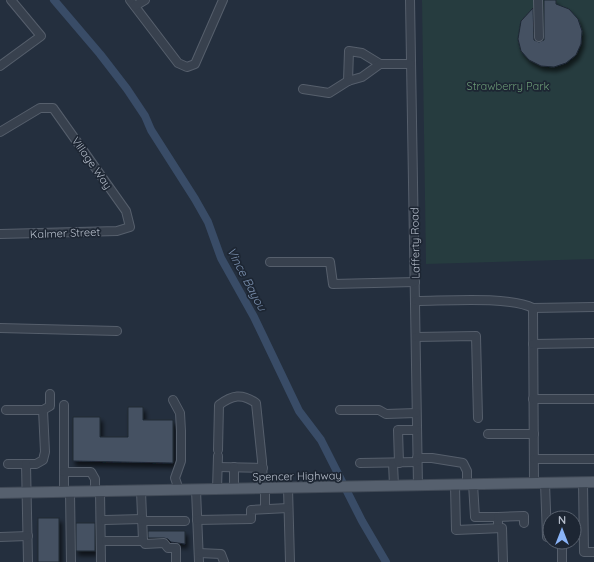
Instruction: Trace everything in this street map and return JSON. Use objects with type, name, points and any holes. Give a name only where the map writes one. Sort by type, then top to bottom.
[{"type":"main road","name":"Spencer Highway","points":[[0,493],[594,482]]},
{"type":"street","points":[[0,66],[41,36],[10,0]]},
{"type":"street","points":[[145,0],[133,3],[178,63],[187,67],[195,64],[223,0]]},
{"type":"street","name":"Lafferty Road","points":[[410,0],[418,486]]},
{"type":"street","points":[[538,0],[538,37]]},
{"type":"street","points":[[348,81],[349,51],[362,53],[380,64],[411,64]]},
{"type":"street","points":[[303,89],[329,92],[348,81],[362,77],[380,64]]},
{"type":"street","name":"Village Way","points":[[0,132],[45,106],[53,108],[126,211],[130,227]]},
{"type":"street","name":"Kalmer Street","points":[[0,234],[117,231],[130,227]]},
{"type":"street","points":[[270,262],[330,262],[333,284],[415,282]]},
{"type":"street","points":[[416,301],[502,301],[517,302],[533,308],[594,307]]},
{"type":"street","points":[[533,308],[534,484]]},
{"type":"street","points":[[0,328],[117,331]]},
{"type":"street","points":[[416,337],[476,336],[478,418]]},
{"type":"street","points":[[533,344],[594,343]]},
{"type":"street","points":[[6,410],[43,410],[50,406],[50,394]]},
{"type":"street","points":[[217,489],[219,405],[231,396],[248,397],[256,403],[265,509]]},
{"type":"street","points":[[533,399],[594,399]]},
{"type":"street","points":[[173,400],[180,413],[181,462],[175,478],[179,490]]},
{"type":"street","points":[[64,405],[64,472],[67,492],[71,562]]},
{"type":"street","points":[[8,464],[36,464],[43,460],[45,452],[43,410]]},
{"type":"street","points":[[340,410],[379,410],[386,414],[416,413]]},
{"type":"street","points":[[394,486],[398,430],[417,430]]},
{"type":"street","points":[[488,434],[534,434]]},
{"type":"street","points":[[534,459],[594,459]]},
{"type":"street","points":[[360,463],[396,463],[417,460],[463,463],[467,471],[475,517],[524,516],[524,523]]},
{"type":"street","points":[[26,464],[28,562]]},
{"type":"street","points":[[218,467],[262,468]]},
{"type":"street","points":[[234,467],[234,489]]},
{"type":"street","points":[[64,472],[91,472],[95,479],[98,491],[101,562]]},
{"type":"street","points":[[545,483],[546,510]]},
{"type":"street","points":[[583,483],[584,552],[594,552]]},
{"type":"street","points":[[455,485],[456,530],[502,528],[503,562]]},
{"type":"street","points":[[288,488],[290,562]]},
{"type":"street","points":[[196,490],[199,562]]},
{"type":"street","points":[[141,491],[143,541]]},
{"type":"street","points":[[197,520],[252,519],[251,510],[288,508]]},
{"type":"street","points":[[498,516],[498,528]]},
{"type":"street","points":[[105,520],[185,521]]},
{"type":"street","points":[[0,537],[28,536]]},
{"type":"street","points":[[106,541],[143,541],[145,544],[164,544],[168,548],[176,548],[176,562]]},
{"type":"street","points":[[562,550],[562,562]]},
{"type":"street","points":[[198,553],[221,554],[224,562]]},
{"type":"green space","name":"Strawberry Park","points":[[422,0],[594,0],[594,259],[426,264]]},
{"type":"building","points":[[544,0],[556,0],[556,4],[569,9],[578,19],[582,31],[581,44],[576,55],[566,63],[554,67],[541,66],[529,60],[521,51],[518,39],[521,21],[533,8],[534,40],[539,42],[544,40]]},
{"type":"building","points":[[128,407],[143,407],[143,420],[173,420],[173,463],[73,461],[73,417],[100,417],[100,437],[128,437]]},
{"type":"building","points":[[38,518],[59,518],[59,562],[38,562]]},
{"type":"building","points":[[76,523],[95,523],[95,551],[76,551]]},
{"type":"building","points":[[148,531],[185,531],[185,544],[171,542],[164,538],[148,538]]},
{"type":"waterway","name":"Vince Bayou","points":[[54,0],[100,54],[127,89],[195,199],[208,222],[221,258],[254,317],[299,411],[321,440],[362,521],[386,562]]}]
